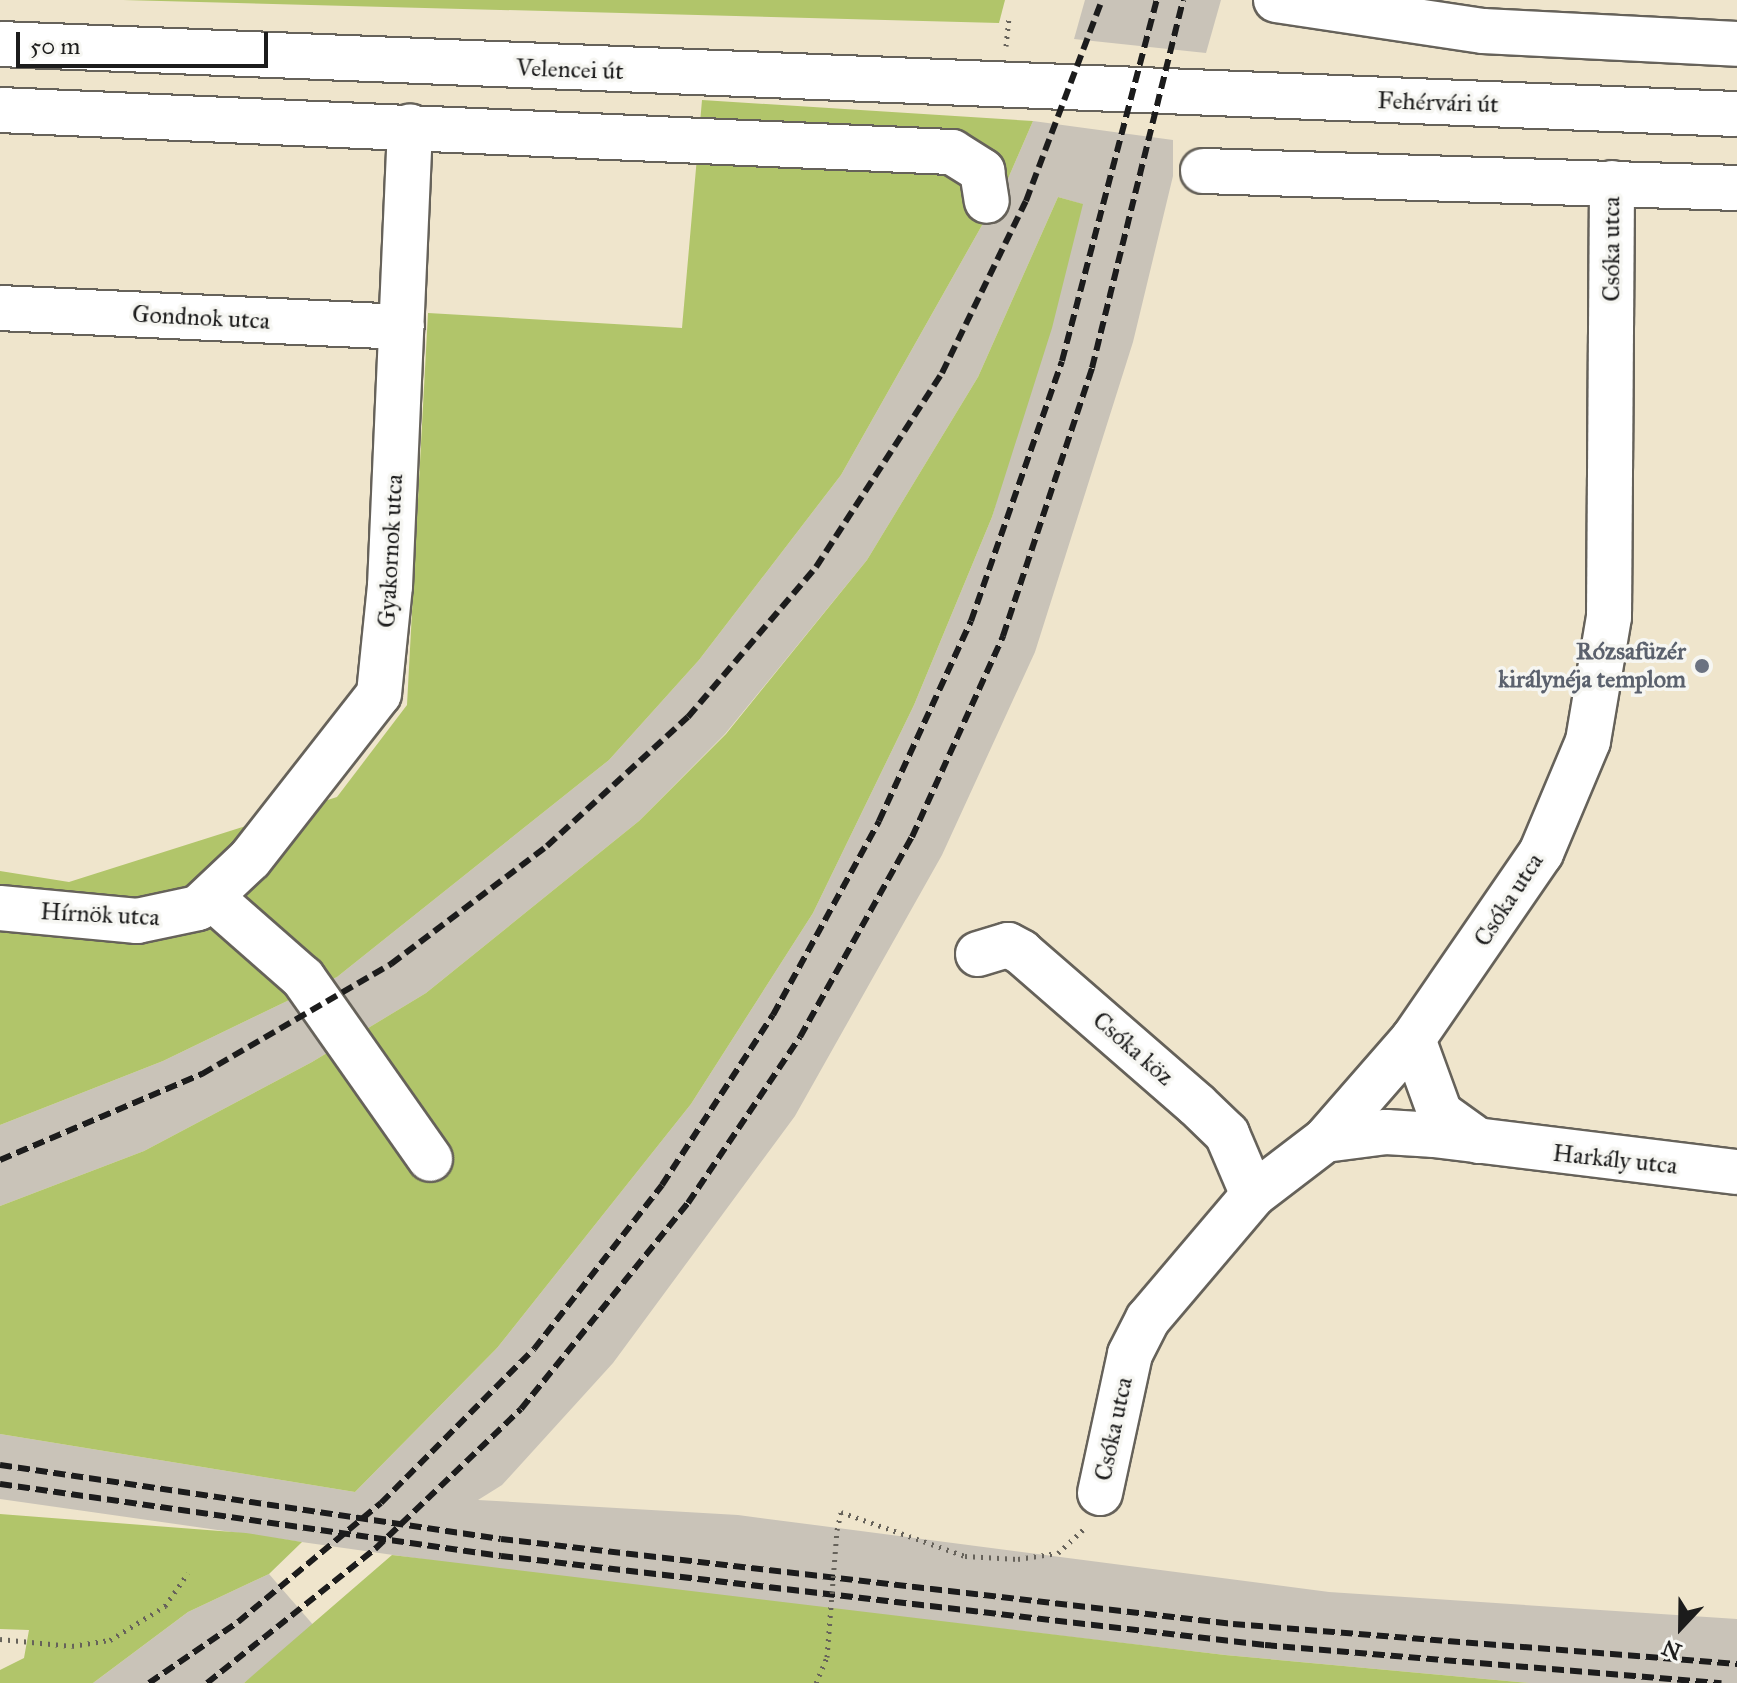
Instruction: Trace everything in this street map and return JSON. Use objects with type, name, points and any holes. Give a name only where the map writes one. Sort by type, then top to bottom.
[{"type":"street","points":[[1276,0],[1483,31],[1737,44]]},
{"type":"street","name":"Velencei út","points":[[0,44],[1140,92]]},
{"type":"street","name":"Fehérvári út","points":[[1140,92],[1737,114]]},
{"type":"street","points":[[0,110],[952,152],[982,171],[987,201]]},
{"type":"street","name":"Gyakornok utca","points":[[206,904],[379,694],[402,327],[410,126]]},
{"type":"street","points":[[1203,171],[1737,188]]},
{"type":"street","name":"Csóka utca","points":[[1100,1493],[1130,1354],[1148,1319],[1253,1195],[1325,1140],[1413,1039],[1541,853],[1588,741],[1604,675],[1612,183]]},
{"type":"street","name":"Gondnok utca","points":[[0,308],[402,327]]},
{"type":"street","points":[[206,904],[303,978],[430,1159]]},
{"type":"street","name":"Hírnök utca","points":[[0,908],[137,921],[206,904]]},
{"type":"street","name":"Csóka köz","points":[[978,954],[1008,945],[1021,952],[1197,1105],[1227,1134],[1253,1195]]},
{"type":"street","name":"Harkály utca","points":[[1413,1039],[1440,1113],[1457,1131],[1492,1147]]},
{"type":"street","name":"Harkály utca","points":[[1325,1140],[1386,1132],[1492,1147],[1737,1172]]},
{"type":"path","points":[[816,1683],[827,1657],[841,1512],[965,1556],[1031,1557],[1058,1553],[1081,1538],[1100,1493]]},
{"type":"path","points":[[0,1639],[72,1646],[110,1640],[165,1606],[188,1573]]},
{"type":"shaded area","points":[[1085,0],[1221,0],[1206,53],[1074,39]]},
{"type":"shaded area","points":[[1033,121],[1173,140],[1173,176],[1133,342],[1035,652],[942,855],[795,1116],[613,1363],[502,1485],[478,1500],[738,1515],[1329,1592],[1737,1619],[1737,1683],[1529,1683],[1225,1655],[492,1569],[0,1499],[0,1434],[355,1492],[497,1348],[691,1104],[813,913],[914,705],[992,517],[1082,204],[1058,197],[978,377],[867,560],[725,734],[639,821],[426,993],[312,1062],[144,1151],[0,1206],[0,1125],[163,1061],[337,977],[609,760],[699,660],[841,475],[1007,181]]},
{"type":"shaded area","points":[[269,1574],[315,1627],[244,1683],[93,1683],[188,1612]]},
{"type":"green space","points":[[123,0],[1005,0],[999,23]]},
{"type":"green space","points":[[702,100],[1033,121],[1007,181],[841,475],[699,660],[609,760],[337,977],[163,1061],[0,1125],[0,871],[69,882],[337,797],[407,705],[428,313],[682,328]]},
{"type":"green space","points":[[1058,197],[1083,204],[1052,328],[992,517],[914,705],[813,913],[691,1104],[497,1348],[355,1492],[0,1434],[0,1206],[144,1151],[312,1062],[426,993],[639,821],[726,734],[867,560],[978,377]]},
{"type":"green space","points":[[0,1514],[246,1533],[302,1542],[269,1574],[188,1612],[93,1683],[0,1683],[0,1670],[24,1658],[29,1630],[0,1629]]},
{"type":"green space","points":[[392,1555],[1225,1655],[1529,1683],[244,1683]]},
{"type":"railway","points":[[0,1160],[202,1074],[391,964],[547,846],[688,717],[816,567],[942,373],[1026,201],[1102,0]]},
{"type":"railway","points":[[149,1683],[238,1622],[381,1503],[534,1349],[662,1185],[773,1015],[879,821],[971,621],[1062,361],[1157,0]]},
{"type":"railway","points":[[207,1683],[375,1549],[521,1409],[688,1203],[800,1037],[912,837],[1003,636],[1092,368],[1183,0]]},
{"type":"railway","points":[[0,1465],[501,1539],[1233,1624],[1737,1664]]},
{"type":"railway","points":[[0,1484],[501,1556],[1265,1645],[1721,1683]]},
{"type":"place","name":"Rózsafüzér királynéja templom","points":[[1702,666]]}]
